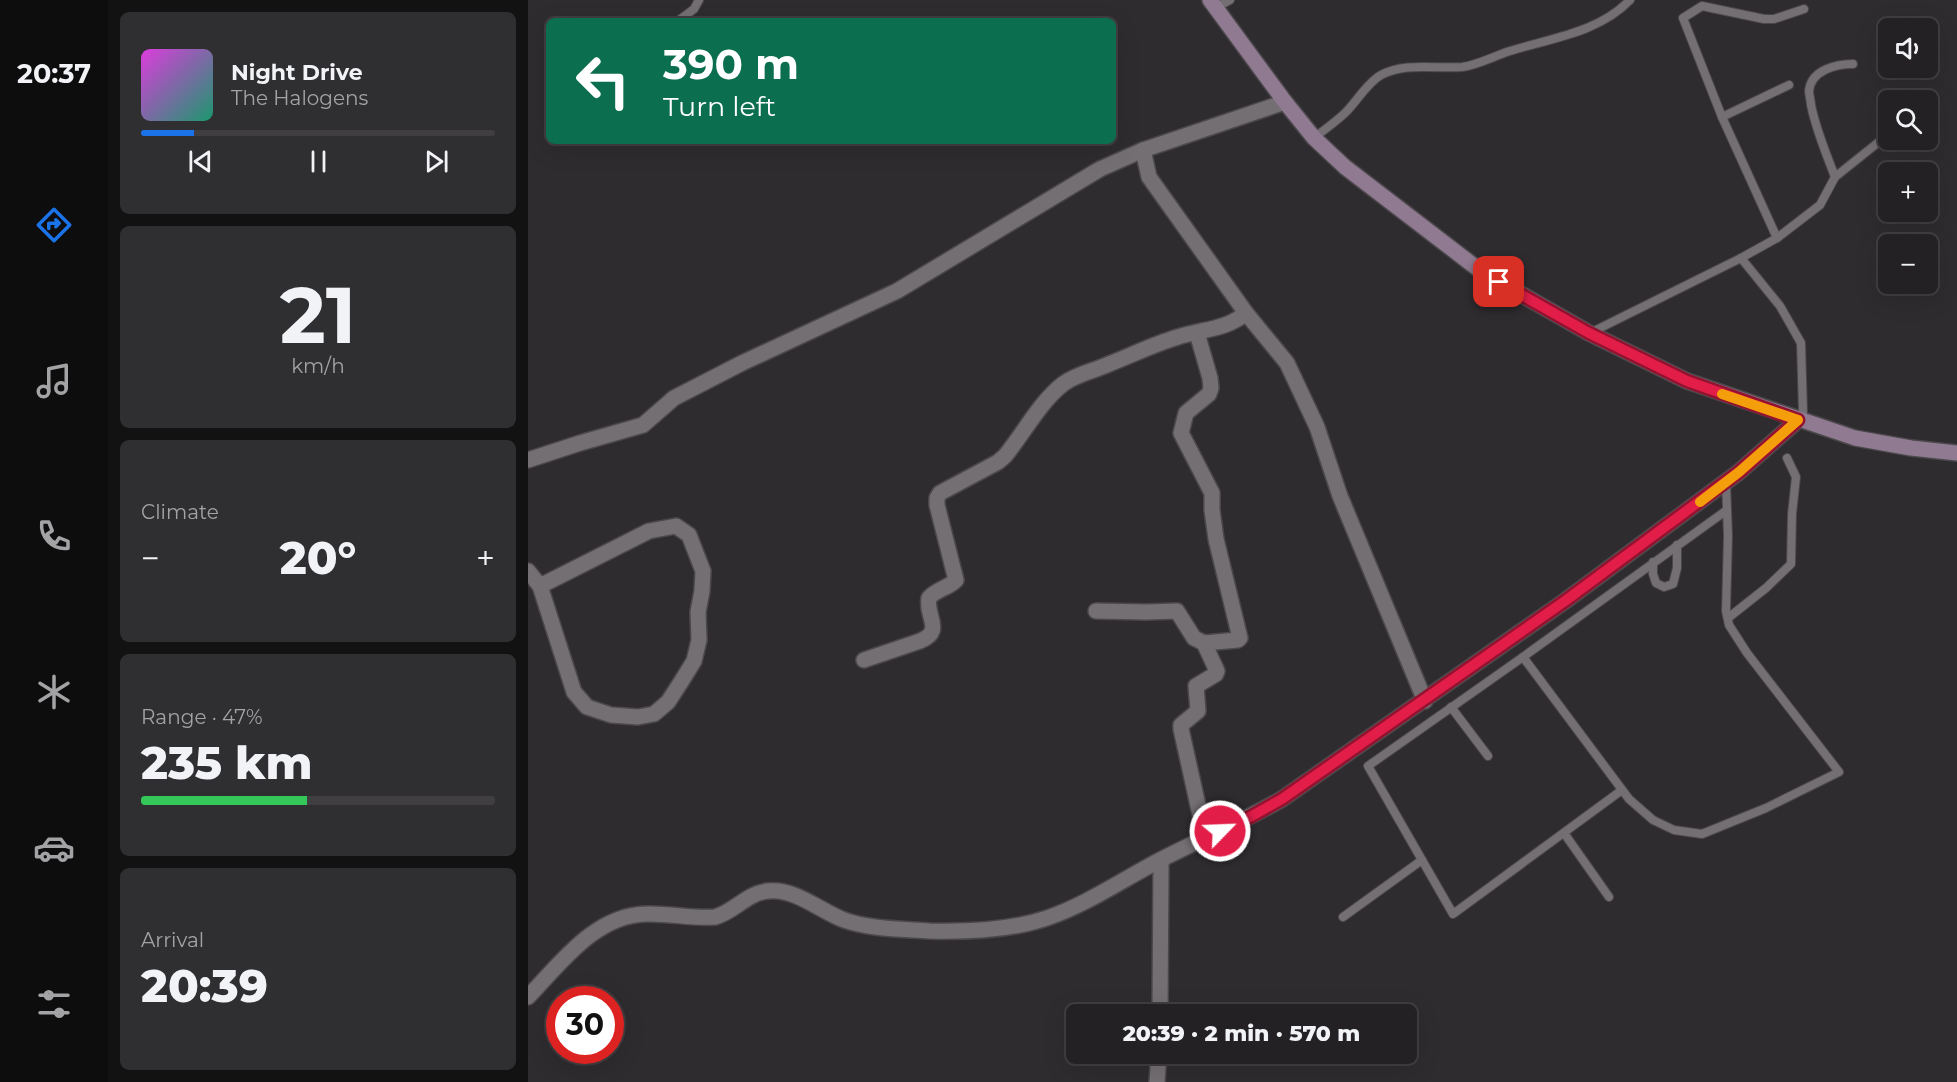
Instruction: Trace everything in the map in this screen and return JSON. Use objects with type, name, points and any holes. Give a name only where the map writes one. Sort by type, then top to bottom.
[{"type":"main road","points":[[1213,4],[1314,138],[1345,167],[1482,272],[1589,333],[1687,381],[1855,438],[1957,453]]},
{"type":"street","points":[[528,460],[643,425],[674,398],[742,363],[897,291],[1100,169],[1143,150],[1285,102]]},
{"type":"street","points":[[1143,150],[1149,177],[1246,313],[1287,363],[1317,427],[1348,516],[1425,700]]},
{"type":"street","points":[[864,660],[927,639],[932,632],[933,625],[928,608],[929,598],[936,591],[953,583],[956,578],[937,505],[940,493],[1005,456],[1044,403],[1063,384],[1075,376],[1153,345],[1230,324],[1246,313]]},
{"type":"street","points":[[1096,610],[1147,612],[1177,610],[1194,638],[1204,643],[1240,638],[1216,539],[1212,493],[1181,433],[1186,413],[1209,394],[1210,388],[1209,370],[1197,333]]},
{"type":"street","points":[[528,997],[585,939],[605,925],[625,917],[644,914],[716,917],[761,892],[778,891],[795,896],[844,920],[931,931],[1014,926],[1046,918],[1078,904],[1282,799],[1565,601],[1726,482],[1798,420]]},
{"type":"street","points":[[528,572],[540,586],[574,692],[587,707],[611,715],[639,717],[654,714],[668,702],[694,661],[699,640],[698,612],[703,571],[689,535],[675,526],[649,531],[540,586]]},
{"type":"street","points":[[1204,643],[1217,671],[1216,674],[1196,686],[1198,711],[1181,725],[1181,729],[1205,837]]},
{"type":"street","points":[[1160,1004],[1161,860]]},
{"type":"street","points":[[1157,1082],[1158,1064]]},
{"type":"lane","points":[[682,18],[696,7],[699,0]]},
{"type":"lane","points":[[1213,4],[1230,0]]},
{"type":"lane","points":[[1314,138],[1344,114],[1380,76],[1407,68],[1465,67],[1509,51],[1561,38],[1611,15],[1630,0]]},
{"type":"lane","points":[[1777,238],[1722,117],[1683,18],[1702,6],[1764,19],[1774,19],[1804,9]]},
{"type":"lane","points":[[1835,177],[1814,123],[1809,91],[1814,79],[1825,69],[1840,64],[1853,64]]},
{"type":"lane","points":[[1722,117],[1789,85]]},
{"type":"lane","points":[[1589,333],[1777,238],[1820,205],[1835,177],[1878,143]]},
{"type":"lane","points":[[1741,258],[1780,306],[1801,343],[1803,412],[1798,420]]},
{"type":"lane","points":[[1728,618],[1766,588],[1791,564],[1792,514],[1796,477],[1787,458]]},
{"type":"lane","points":[[1523,657],[1629,799],[1653,820],[1674,830],[1702,834],[1766,808],[1839,772],[1747,653],[1729,626],[1726,482]]},
{"type":"lane","points":[[1622,790],[1453,914],[1368,766],[1727,510]]},
{"type":"lane","points":[[1653,562],[1656,583],[1664,587],[1673,584],[1677,568],[1677,545]]},
{"type":"lane","points":[[1451,707],[1488,756]]},
{"type":"lane","points":[[1564,833],[1609,897]]},
{"type":"lane","points":[[1344,917],[1422,860]]},
{"type":"slow traffic","points":[[1700,502],[1739,472],[1798,420],[1722,394]]},
{"type":"route","points":[[1220,831],[1282,799],[1565,601],[1739,472],[1798,420],[1687,381],[1589,333],[1499,282]]}]
